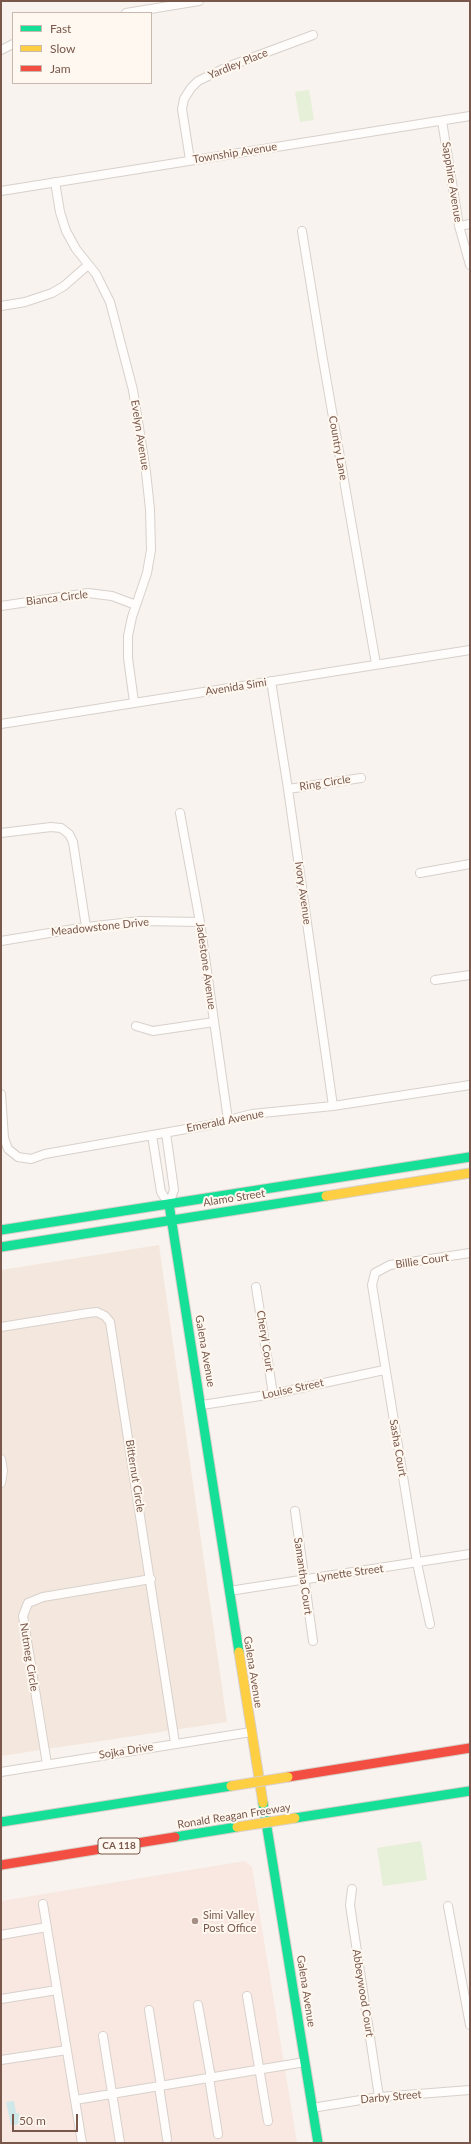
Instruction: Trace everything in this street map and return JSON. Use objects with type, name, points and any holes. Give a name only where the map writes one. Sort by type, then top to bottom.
[{"type":"main road","name":"Alamo Street","points":[[1,1230],[470,1157]]},
{"type":"main road","name":"Alamo Street","points":[[1,1247],[470,1173]]},
{"type":"main road","name":"Galena Avenue","points":[[169,1204],[170,1220],[202,1405],[250,1732],[318,2143]]},
{"type":"main road","points":[[1,1822],[470,1748]]},
{"type":"main road","name":"Ronald Reagan Freeway","points":[[1,1866],[237,1827],[470,1791]]},
{"type":"street","points":[[132,12],[199,1]]},
{"type":"street","name":"Yardley Place","points":[[190,160],[182,109],[184,98],[190,88],[198,81],[227,67],[314,35]]},
{"type":"street","points":[[1,50],[12,44]]},
{"type":"street","name":"Township Avenue","points":[[1,190],[470,116]]},
{"type":"street","name":"Sapphire Avenue","points":[[442,121],[459,226],[470,265]]},
{"type":"street","name":"Evelyn Avenue","points":[[55,182],[60,212],[66,231],[76,250],[105,288],[118,329],[133,390],[146,472],[150,509],[151,550],[147,573],[136,605],[128,636],[134,702]]},
{"type":"street","points":[[459,226],[470,224]]},
{"type":"street","name":"Country Lane","points":[[302,231],[376,664]]},
{"type":"street","points":[[1,306],[25,302],[52,293],[64,286],[88,265]]},
{"type":"street","name":"Bianca Circle","points":[[1,606],[88,593],[112,596],[136,605]]},
{"type":"street","name":"Avenida Simi","points":[[1,724],[470,650]]},
{"type":"street","name":"Ivory Avenue","points":[[271,681],[288,789],[333,1106]]},
{"type":"street","name":"Ring Circle","points":[[288,789],[361,778]]},
{"type":"street","name":"Jadestone Avenue","points":[[180,813],[200,922],[228,1120]]},
{"type":"street","points":[[1,833],[51,827],[61,828],[69,834],[73,842],[86,927]]},
{"type":"street","points":[[420,873],[470,864]]},
{"type":"street","name":"Meadowstone Drive","points":[[1,940],[86,927],[141,921],[200,922]]},
{"type":"street","points":[[434,980],[470,975]]},
{"type":"street","points":[[136,1026],[153,1031],[214,1022]]},
{"type":"street","name":"Emerald Avenue","points":[[1,1094],[4,1138],[8,1148],[18,1157],[31,1159],[45,1154],[166,1133],[252,1114],[333,1106],[470,1085]]},
{"type":"street","name":"Galena Avenue","points":[[166,1133],[174,1190],[169,1204]]},
{"type":"street","name":"Galena Avenue","points":[[152,1135],[161,1192],[169,1204]]},
{"type":"street","name":"Billie Court","points":[[375,1273],[390,1265],[470,1254]]},
{"type":"street","name":"Sasha Court","points":[[375,1273],[372,1285],[384,1370],[417,1563],[430,1624]]},
{"type":"street","name":"Cheryl Court","points":[[256,1287],[273,1394]]},
{"type":"street","name":"Bitternut Circle","points":[[1,1327],[92,1312],[105,1316],[110,1322],[175,1743]]},
{"type":"street","name":"Louise Street","points":[[202,1405],[273,1394],[384,1370]]},
{"type":"street","points":[[1,1459],[3,1471],[1,1483]]},
{"type":"street","name":"Samantha Court","points":[[295,1512],[312,1641]]},
{"type":"street","name":"Lynette Street","points":[[229,1590],[470,1554]]},
{"type":"street","name":"Nutmeg Circle","points":[[47,1764],[23,1616],[28,1603],[43,1596],[151,1580]]},
{"type":"street","name":"Sojka Drive","points":[[1,1772],[250,1732]]},
{"type":"street","name":"Abbeywood Court","points":[[352,1888],[350,1905],[379,2097]]},
{"type":"street","points":[[43,1904],[82,2143]]},
{"type":"street","points":[[448,1906],[470,2025]]},
{"type":"street","points":[[1,1935],[47,1927]]},
{"type":"street","points":[[1,1999],[57,1990]]},
{"type":"street","points":[[247,1996],[268,2121]]},
{"type":"street","points":[[198,2005],[218,2134]]},
{"type":"street","points":[[149,2010],[167,2139]]},
{"type":"street","points":[[102,2036],[120,2143]]},
{"type":"street","points":[[1,2060],[67,2050]]},
{"type":"street","points":[[75,2100],[305,2062]]},
{"type":"street","name":"Darby Street","points":[[312,2108],[379,2097],[470,2090]]},
{"type":"shaded area","points":[[159,1245],[227,1722],[1,1756],[1,1270]]},
{"type":"shaded area","points":[[245,1861],[252,1867],[297,2143],[1,2143],[1,1901]]},
{"type":"green space","points":[[309,90],[314,120],[300,122],[295,92]]},
{"type":"green space","points":[[421,1841],[427,1880],[383,1886],[377,1848]]},
{"type":"water","points":[[14,2101],[16,2113],[19,2113],[21,2124],[11,2125],[6,2102]]},
{"type":"traffic: fast","points":[[1,1230],[470,1157]]},
{"type":"traffic: fast","points":[[1,1247],[326,1196]]},
{"type":"traffic: fast","points":[[169,1204],[239,1652]]},
{"type":"traffic: fast","points":[[1,1822],[231,1786]]},
{"type":"traffic: fast","points":[[295,1818],[470,1791]]},
{"type":"traffic: fast","points":[[263,1803],[318,2143]]},
{"type":"traffic: fast","points":[[175,1837],[237,1827]]},
{"type":"traffic: slow","points":[[326,1196],[470,1173]]},
{"type":"traffic: slow","points":[[239,1652],[263,1803]]},
{"type":"traffic: slow","points":[[231,1786],[288,1777]]},
{"type":"traffic: slow","points":[[237,1827],[295,1818]]},
{"type":"traffic: jam","points":[[288,1777],[470,1748]]},
{"type":"traffic: jam","points":[[1,1865],[175,1837]]},
{"type":"place","name":"Simi Valley Post Office","points":[[195,1921]]}]
